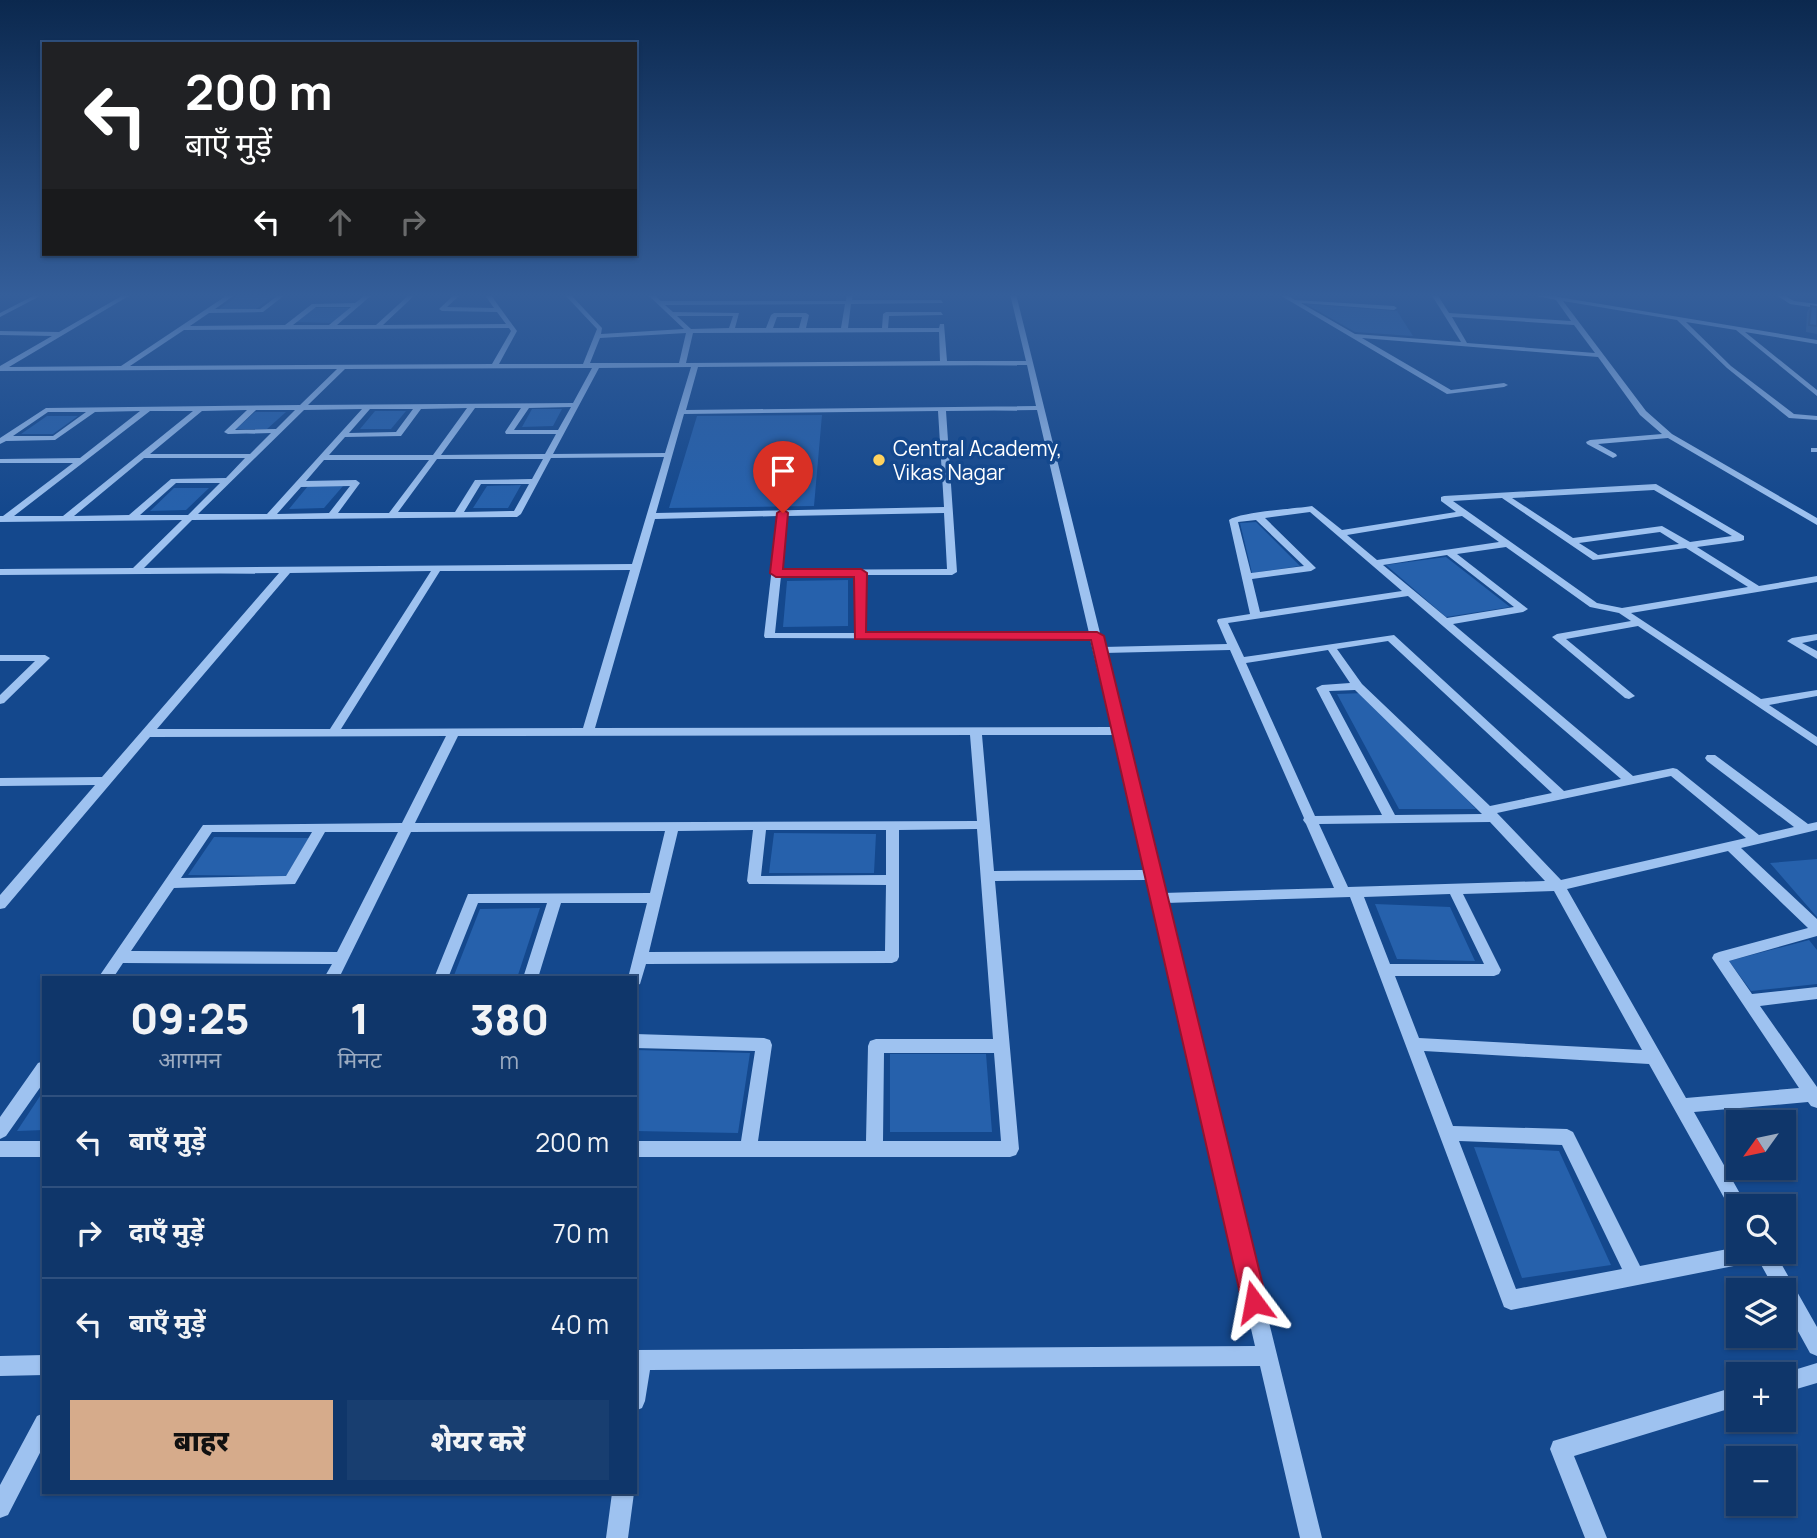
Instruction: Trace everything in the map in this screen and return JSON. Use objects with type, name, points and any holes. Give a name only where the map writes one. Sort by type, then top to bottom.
[{"type":"street","points":[[0,369],[515,366]]},
{"type":"street","points":[[2,519],[517,514],[597,366]]},
{"type":"street","points":[[588,732],[695,366]]},
{"type":"street","points":[[1031,366],[1311,1538]]},
{"type":"street","points":[[1405,366],[1450,392],[1504,386]]},
{"type":"street","points":[[1608,366],[1643,413],[1669,436],[1817,522]]},
{"type":"street","points":[[1728,366],[1792,416],[1817,418]]},
{"type":"street","points":[[1783,366],[1817,394]]},
{"type":"street","points":[[135,571],[343,367]]},
{"type":"street","points":[[2,441],[46,410],[575,405]]},
{"type":"street","points":[[526,406],[509,432],[561,432]]},
{"type":"street","points":[[270,516],[368,407]]},
{"type":"street","points":[[343,435],[398,434],[418,407]]},
{"type":"street","points":[[393,515],[472,407]]},
{"type":"street","points":[[682,412],[1041,408]]},
{"type":"street","points":[[66,519],[200,409]]},
{"type":"street","points":[[253,409],[228,432],[277,431]]},
{"type":"street","points":[[776,573],[952,572],[942,409]]},
{"type":"street","points":[[2,441],[55,438],[94,410]]},
{"type":"street","points":[[2,519],[147,410]]},
{"type":"street","points":[[1613,456],[1590,442],[1669,436]]},
{"type":"street","points":[[322,458],[669,455]]},
{"type":"street","points":[[143,456],[253,456]]},
{"type":"street","points":[[0,461],[81,460]]},
{"type":"street","points":[[131,518],[174,481],[228,480]]},
{"type":"street","points":[[458,514],[478,482],[535,481]]},
{"type":"street","points":[[299,484],[356,483],[331,516]]},
{"type":"street","points":[[1504,495],[1596,558],[1741,538],[1656,487],[1504,495],[1444,499],[1594,605],[1622,611],[1816,580]]},
{"type":"street","points":[[1256,616],[1233,520],[1312,509],[1630,781]]},
{"type":"street","points":[[651,516],[947,510]]},
{"type":"street","points":[[783,513],[769,636],[859,636],[1234,647]]},
{"type":"street","points":[[1340,533],[1464,513]]},
{"type":"street","points":[[1247,577],[1311,568],[1257,516]]},
{"type":"street","points":[[1571,541],[1662,529],[1758,589]]},
{"type":"street","points":[[1376,563],[1508,544]]},
{"type":"street","points":[[1444,622],[1523,609],[1450,553]]},
{"type":"street","points":[[0,572],[636,567]]},
{"type":"street","points":[[333,733],[437,569]]},
{"type":"street","points":[[0,904],[287,570]]},
{"type":"street","points":[[859,636],[861,573]]},
{"type":"street","points":[[1411,593],[1222,621],[1309,820],[1349,892],[1385,970],[1511,1300],[1726,1258]]},
{"type":"street","points":[[1622,611],[1817,742]]},
{"type":"street","points":[[1629,696],[1557,637],[1640,623]]},
{"type":"street","points":[[1817,636],[1792,641],[1817,656]]},
{"type":"street","points":[[1240,662],[1390,637],[1561,795]]},
{"type":"street","points":[[1331,647],[1358,686],[1490,814],[1558,886],[1731,1194]]},
{"type":"street","points":[[0,657],[45,658],[0,701]]},
{"type":"street","points":[[1358,686],[1322,688],[1391,819]]},
{"type":"street","points":[[1760,704],[1817,693]]},
{"type":"street","points":[[637,1149],[1010,1149],[976,731]]},
{"type":"street","points":[[146,733],[1119,731]]},
{"type":"street","points":[[333,976],[454,733]]},
{"type":"street","points":[[1711,758],[1812,828]]},
{"type":"street","points":[[1309,820],[1490,814],[1561,795],[1673,772],[1757,840]]},
{"type":"street","points":[[0,782],[105,781]]},
{"type":"street","points":[[106,976],[208,828],[984,825]]},
{"type":"street","points":[[760,826],[754,881],[892,880]]},
{"type":"street","points":[[640,958],[892,957],[892,826]]},
{"type":"street","points":[[636,976],[673,827]]},
{"type":"street","points":[[171,883],[290,881],[321,828]]},
{"type":"street","points":[[1158,898],[1558,886],[1812,828]]},
{"type":"street","points":[[1730,846],[1817,930]]},
{"type":"street","points":[[988,876],[1153,875]]},
{"type":"street","points":[[1385,970],[1494,970],[1454,889]]},
{"type":"street","points":[[442,976],[473,898],[656,898]]},
{"type":"street","points":[[531,976],[556,898]]},
{"type":"street","points":[[1815,1096],[1719,958],[1817,930]]},
{"type":"street","points":[[120,957],[342,958]]},
{"type":"street","points":[[1748,1001],[1817,993]]},
{"type":"street","points":[[637,1041],[764,1045],[748,1149]]},
{"type":"street","points":[[1413,1044],[1654,1057]]},
{"type":"street","points":[[874,1149],[876,1046],[1001,1046]]},
{"type":"street","points":[[0,1131],[42,1071]]},
{"type":"street","points":[[1682,1106],[1815,1096]]},
{"type":"street","points":[[1447,1133],[1567,1137],[1635,1275]]},
{"type":"street","points":[[0,1149],[42,1149]]},
{"type":"street","points":[[1771,1264],[1817,1346]]},
{"type":"street","points":[[638,1360],[1267,1356]]},
{"type":"street","points":[[0,1366],[42,1365]]},
{"type":"street","points":[[1796,1379],[1817,1373]]},
{"type":"street","points":[[1596,1538],[1561,1449],[1726,1400]]},
{"type":"street","points":[[0,1507],[42,1427]]},
{"type":"street","points":[[617,1538],[623,1494]]},
{"type":"shaded area","points":[[532,409],[562,409],[553,426],[522,427]]},
{"type":"shaded area","points":[[375,411],[406,411],[391,429],[360,429]]},
{"type":"shaded area","points":[[255,412],[286,412],[267,429],[236,429]]},
{"type":"shaded area","points":[[822,415],[814,506],[669,508],[697,416]]},
{"type":"shaded area","points":[[47,416],[78,416],[53,434],[21,434]]},
{"type":"shaded area","points":[[521,485],[508,508],[473,508],[487,486]]},
{"type":"shaded area","points":[[308,486],[343,486],[324,508],[289,509]]},
{"type":"shaded area","points":[[174,488],[209,488],[186,510],[150,511]]},
{"type":"shaded area","points":[[1256,522],[1300,566],[1252,573],[1240,523]]},
{"type":"shaded area","points":[[1446,557],[1510,607],[1446,617],[1386,565]]},
{"type":"shaded area","points":[[848,580],[848,626],[783,627],[787,581]]},
{"type":"shaded area","points":[[1365,693],[1476,809],[1399,809],[1337,694]]},
{"type":"shaded area","points":[[774,833],[876,834],[874,873],[769,873]]},
{"type":"shaded area","points":[[214,837],[309,838],[286,876],[188,875]]},
{"type":"shaded area","points":[[1817,859],[1817,917],[1770,863]]},
{"type":"shaded area","points":[[1375,904],[1450,907],[1475,961],[1397,959]]},
{"type":"shaded area","points":[[540,908],[518,976],[454,976],[480,909]]},
{"type":"shaded area","points":[[1809,940],[1817,950],[1817,984],[1751,991],[1729,961]]},
{"type":"shaded area","points":[[637,1050],[750,1053],[738,1133],[637,1131]]},
{"type":"shaded area","points":[[890,1054],[986,1054],[992,1132],[890,1132]]},
{"type":"shaded area","points":[[42,1093],[42,1130],[17,1131]]},
{"type":"shaded area","points":[[1474,1147],[1559,1151],[1611,1265],[1522,1278]]},
{"type":"place","name":"Central Academy, Vikas Nagar","points":[[879,460]]},
{"type":"route","points":[[783,513],[776,573],[861,573],[859,636],[1097,636],[1254,1302]]}]
